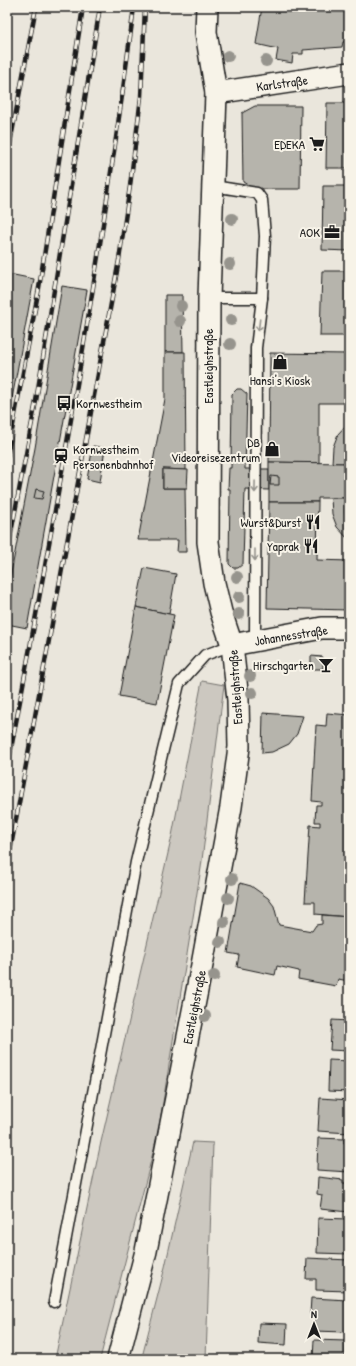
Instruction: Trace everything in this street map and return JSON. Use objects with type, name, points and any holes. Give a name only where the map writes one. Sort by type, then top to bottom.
[{"type":"street","name":"Eastleighstraße","points":[[118,1359],[146,1251],[202,965],[239,747],[238,700],[232,645],[218,598],[208,542],[209,298],[216,93],[206,32],[207,7]]},
{"type":"street","name":"Karlstraße","points":[[216,93],[349,73]]},
{"type":"street","name":"Johannesstraße","points":[[232,645],[255,639],[322,628],[349,628]]},
{"type":"lane","points":[[213,186],[256,193],[262,200],[265,236],[262,298],[256,348],[255,639]]},
{"type":"lane","points":[[209,298],[262,298]]},
{"type":"lane","points":[[54,1302],[136,862],[180,684],[205,655],[232,645]]},
{"type":"shaded area","points":[[202,681],[224,685],[201,868],[158,1133],[100,1359],[55,1359],[101,1142],[172,836]]},
{"type":"shaded area","points":[[193,1142],[213,1143],[206,1359],[147,1359],[142,1357],[165,1267]]},
{"type":"building","points":[[262,7],[349,7],[349,41],[343,42],[342,47],[303,50],[303,54],[293,54],[292,63],[276,60],[278,49],[256,44]]},
{"type":"building","points":[[327,103],[349,103],[349,168],[326,168]]},
{"type":"building","points":[[255,106],[301,106],[300,189],[254,189],[243,182],[242,113]]},
{"type":"building","points":[[323,186],[349,186],[349,251],[322,250]]},
{"type":"building","points":[[322,271],[349,271],[349,336],[320,336]]},
{"type":"building","points":[[9,274],[34,279],[7,426],[7,286]]},
{"type":"building","points":[[62,286],[87,290],[27,628],[7,624],[7,594],[35,448]]},
{"type":"building","points":[[165,295],[182,295],[183,352],[165,352]]},
{"type":"building","points":[[165,352],[185,352],[186,470],[163,469],[163,488],[185,488],[186,552],[177,552],[178,540],[138,540],[165,399]]},
{"type":"building","points":[[270,353],[349,354],[349,403],[319,403],[319,463],[269,462]]},
{"type":"building","points":[[237,389],[241,389],[247,394],[245,469],[269,469],[269,490],[245,489],[243,564],[238,568],[233,568],[229,564],[230,489],[228,489],[229,468],[231,468],[232,394]]},
{"type":"building","points":[[349,422],[349,442],[346,449],[345,463],[332,463],[333,447],[338,434]]},
{"type":"building","points":[[93,446],[105,448],[100,482],[87,479]]},
{"type":"building","points":[[269,462],[347,463],[346,498],[318,498],[318,502],[269,502]]},
{"type":"building","points":[[163,469],[188,470],[187,488],[163,488]]},
{"type":"building","points":[[271,476],[279,477],[279,485],[270,485]]},
{"type":"building","points":[[36,489],[44,491],[42,499],[34,498]]},
{"type":"building","points":[[331,498],[345,498],[345,513],[349,522],[349,540],[337,527],[332,514]]},
{"type":"building","points":[[269,502],[318,502],[317,560],[349,561],[349,610],[267,608]]},
{"type":"building","points":[[144,568],[176,574],[169,614],[136,607]]},
{"type":"building","points":[[136,607],[174,615],[157,703],[119,696]]},
{"type":"building","points":[[311,656],[323,657],[323,669],[311,669]]},
{"type":"building","points":[[263,713],[303,716],[297,734],[289,744],[272,752],[262,753]]},
{"type":"building","points":[[327,713],[349,715],[349,917],[315,914],[315,902],[305,902],[310,825],[320,826],[320,822],[315,822],[316,805],[321,805],[321,802],[312,801],[316,725],[326,726]]},
{"type":"building","points":[[240,883],[251,886],[268,898],[274,906],[279,925],[312,931],[316,925],[322,924],[322,915],[349,917],[349,981],[338,979],[336,986],[298,979],[299,971],[277,966],[275,975],[237,967],[239,955],[228,953]]},
{"type":"building","points":[[332,1020],[349,1021],[349,1051],[330,1050]]},
{"type":"building","points":[[329,1060],[349,1061],[349,1092],[328,1091]]},
{"type":"building","points":[[320,1098],[349,1100],[349,1133],[318,1131]]},
{"type":"building","points":[[318,1138],[344,1139],[344,1143],[349,1144],[349,1172],[317,1170]]},
{"type":"building","points":[[318,1177],[343,1180],[343,1183],[349,1183],[349,1212],[320,1209],[322,1195],[317,1194]]},
{"type":"building","points":[[318,1218],[349,1219],[349,1254],[317,1253]]},
{"type":"building","points":[[307,1258],[349,1260],[349,1291],[316,1290],[316,1279],[306,1279]]},
{"type":"building","points":[[311,1298],[348,1300],[346,1332],[313,1331],[314,1314],[310,1314]]},
{"type":"building","points":[[259,1323],[287,1324],[286,1345],[258,1343]]},
{"type":"building","points":[[314,1340],[346,1341],[345,1359],[313,1359]]},
{"type":"railway","points":[[7,159],[36,7]]},
{"type":"railway","points":[[7,457],[39,288],[83,7]]},
{"type":"railway","points":[[7,554],[36,401],[100,7]]},
{"type":"railway","points":[[7,770],[92,294],[134,7]]},
{"type":"railway","points":[[7,868],[119,260],[141,97],[145,7]]},
{"type":"place","name":"EDEKA","points":[[317,144]]},
{"type":"place","name":"AOK","points":[[332,232]]},
{"type":"place","name":"Hansi's Kiosk","points":[[280,362]]},
{"type":"place","name":"Kornwestheim","points":[[64,403]]},
{"type":"place","name":"DB Videoreisezentrum","points":[[272,449]]},
{"type":"place","name":"Kornwestheim Personenbahnhof","points":[[61,456]]},
{"type":"place","name":"Wurst&Durst","points":[[313,522]]},
{"type":"place","name":"Yaprak","points":[[311,546]]},
{"type":"place","name":"Hirschgarten","points":[[326,665]]}]
